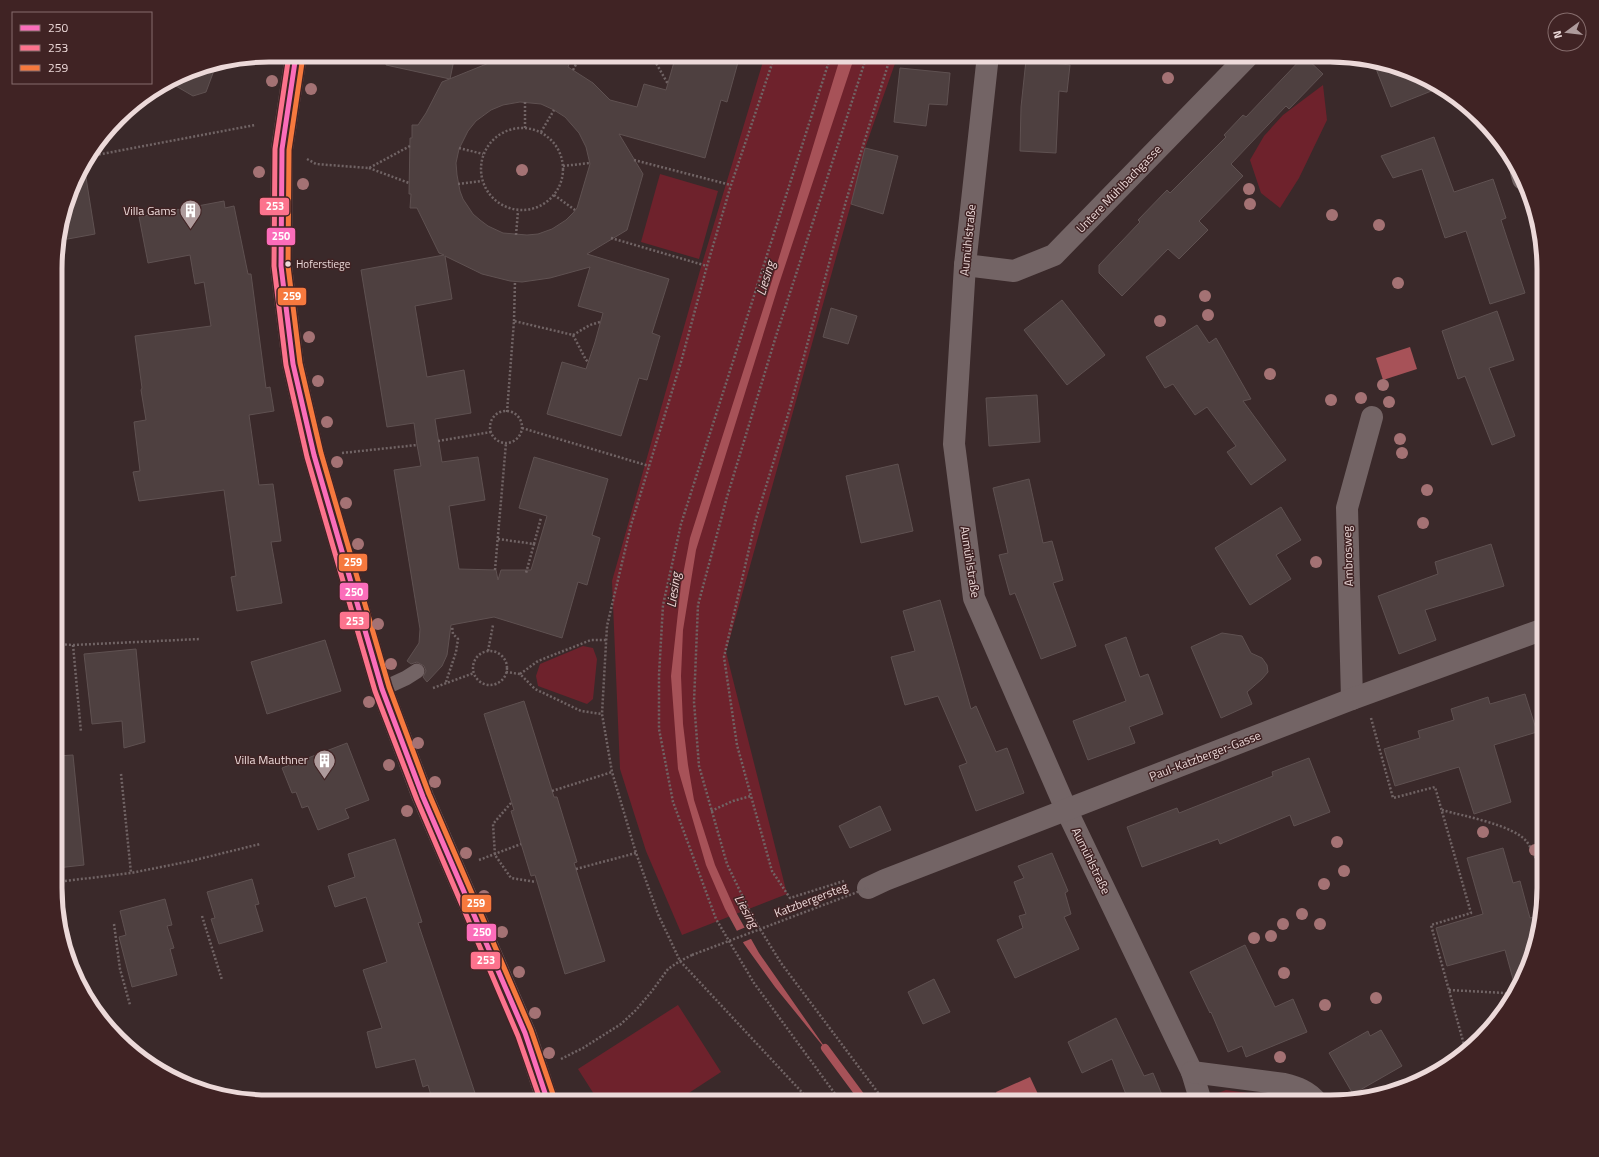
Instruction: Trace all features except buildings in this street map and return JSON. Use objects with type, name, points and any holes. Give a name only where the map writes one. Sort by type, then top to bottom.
[{"type":"main road","points":[[295,62],[282,149],[281,266],[293,364],[314,455],[382,689],[423,797],[525,1033],[546,1095]]},
{"type":"street","name":"Aumühlstraße","points":[[987,62],[965,265],[954,444],[974,598],[1066,810],[1192,1072],[1199,1095]]},
{"type":"street","name":"Untere Mühlbachgasse","points":[[965,265],[1014,271],[1054,255],[1242,62]]},
{"type":"street","name":"Ambrosweg","points":[[1358,697],[1347,508],[1372,417]]},
{"type":"street","name":"Paul-Katzberger-Gasse","points":[[858,884],[885,880],[1358,697],[1537,632]]},
{"type":"street","points":[[1192,1072],[1284,1084],[1298,1088],[1310,1095]]},
{"type":"lane","points":[[382,689],[417,672]]},
{"type":"path","points":[[573,70],[577,62]]},
{"type":"path","points":[[656,62],[668,84]]},
{"type":"path","points":[[773,62],[731,185],[681,362],[631,525],[607,626],[602,714],[612,772],[636,853],[658,914],[680,961],[804,1095]]},
{"type":"path","points":[[829,62],[681,524],[663,605],[659,729],[673,802],[716,919],[754,983],[836,1095]]},
{"type":"path","points":[[865,62],[776,336],[727,497],[698,605],[694,702],[698,766],[727,864],[752,916],[781,963],[880,1095]]},
{"type":"path","points":[[858,884],[790,898],[772,872],[737,745],[724,657],[756,519],[790,408],[846,201],[889,62]]},
{"type":"path","points":[[525,102],[525,128]]},
{"type":"path","points":[[541,132],[554,110]]},
{"type":"path","points":[[96,155],[255,126]]},
{"type":"path","points":[[514,128],[525,128],[541,132],[552,141],[560,152],[563,166],[560,186],[554,195],[544,204],[531,210],[518,211],[506,208],[495,201],[487,192],[482,181],[480,167],[483,154],[490,142],[501,132],[514,128]]},
{"type":"path","points":[[369,168],[410,146]]},
{"type":"path","points":[[459,148],[483,154]]},
{"type":"path","points":[[302,155],[316,164],[369,168],[409,183]]},
{"type":"path","points":[[634,160],[731,185]]},
{"type":"path","points":[[563,166],[590,163]]},
{"type":"path","points":[[458,184],[482,181]]},
{"type":"path","points":[[554,195],[575,210]]},
{"type":"path","points":[[516,235],[518,211]]},
{"type":"path","points":[[611,238],[707,266]]},
{"type":"path","points":[[507,412],[514,321],[515,281]]},
{"type":"path","points":[[514,321],[573,335],[590,325],[600,322]]},
{"type":"path","points":[[573,335],[586,360],[589,362]]},
{"type":"path","points":[[507,412],[516,415],[522,428],[515,441],[506,443],[496,440],[490,432],[493,418],[497,414],[507,412]]},
{"type":"path","points":[[522,428],[649,466]]},
{"type":"path","points":[[438,441],[490,432]]},
{"type":"path","points":[[495,570],[506,443]]},
{"type":"path","points":[[342,453],[418,445]]},
{"type":"path","points":[[526,573],[541,518]]},
{"type":"path","points":[[498,539],[534,544]]},
{"type":"path","points":[[488,651],[494,625]]},
{"type":"path","points":[[446,683],[456,652],[458,639],[453,634],[452,626]]},
{"type":"path","points":[[62,644],[200,639]]},
{"type":"path","points":[[520,674],[538,661],[591,640],[606,640]]},
{"type":"path","points":[[73,645],[82,732]]},
{"type":"path","points":[[494,651],[502,657],[505,662],[506,672],[503,678],[498,682],[487,684],[481,682],[474,673],[474,661],[482,652],[494,651]]},
{"type":"path","points":[[506,672],[520,674],[535,688],[574,708],[581,711],[602,714]]},
{"type":"path","points":[[432,688],[474,673]]},
{"type":"path","points":[[1358,697],[1393,798],[1434,787],[1471,913],[1431,925],[1464,1046]]},
{"type":"path","points":[[552,791],[612,772]]},
{"type":"path","points":[[121,774],[131,873]]},
{"type":"path","points":[[711,811],[751,796]]},
{"type":"path","points":[[511,803],[493,824],[495,854],[511,878],[536,882]]},
{"type":"path","points":[[1441,810],[1487,822],[1516,833],[1527,842],[1537,862]]},
{"type":"path","points":[[62,881],[131,873],[190,861],[260,844]]},
{"type":"path","points":[[483,859],[521,844]]},
{"type":"path","points":[[576,869],[636,853]]},
{"type":"path","name":"Katzbergersteg","points":[[680,961],[858,884]]},
{"type":"path","points":[[202,916],[222,980]]},
{"type":"path","points":[[114,924],[120,970],[130,1005]]},
{"type":"path","points":[[537,1067],[583,1048],[621,1024],[640,1006],[668,969],[680,961]]},
{"type":"path","points":[[1449,990],[1505,993],[1507,995]]},
{"type":"shaded area","points":[[763,62],[896,62],[865,148],[851,204],[726,652],[787,894],[682,935],[646,851],[620,769],[612,581],[701,267]]},
{"type":"shaded area","name":"Liesing","points":[[839,62],[853,62],[778,287],[696,550],[683,630],[681,676],[683,724],[694,800],[715,865],[737,914],[759,953],[831,1056],[775,987],[744,944],[725,909],[706,865],[678,769],[671,676],[681,585],[690,538],[766,300]]},
{"type":"shaded area","points":[[1323,85],[1327,120],[1299,178],[1280,208],[1261,193],[1250,160],[1264,136],[1283,115]]},
{"type":"shaded area","points":[[660,174],[718,191],[699,259],[641,242]]},
{"type":"shaded area","points":[[1410,347],[1417,369],[1383,380],[1376,358]]},
{"type":"shaded area","points":[[583,646],[593,648],[597,659],[593,699],[587,704],[538,686],[536,676],[540,664]]},
{"type":"shaded area","points":[[678,1005],[721,1072],[686,1095],[595,1095],[578,1069]]},
{"type":"shaded area","points":[[1030,1077],[1038,1094],[998,1095],[996,1092]]},
{"type":"shaded area","points":[[1226,1090],[1262,1095],[1217,1095]]},
{"type":"pier","points":[[746,927],[753,938],[741,943],[734,932]]},
{"type":"waterway","name":"Liesing","points":[[825,1048],[860,1095]]},
{"type":"transit line","name":"253","points":[[288,62],[275,149],[274,266],[286,365],[307,457],[375,691],[417,800],[518,1036],[539,1095]]},
{"type":"transit line","name":"250","points":[[295,62],[282,149],[281,266],[293,364],[314,455],[382,689],[423,797],[525,1033],[546,1095]]},
{"type":"transit line","name":"259","points":[[302,62],[289,150],[288,266],[300,363],[321,453],[389,687],[429,794],[531,1030],[553,1095]]},
{"type":"place","name":"Villa Gams","points":[[191,230]]},
{"type":"place","name":"Hoferstiege","points":[[288,264]]},
{"type":"place","name":"Villa Mauthner","points":[[324,780]]}]
